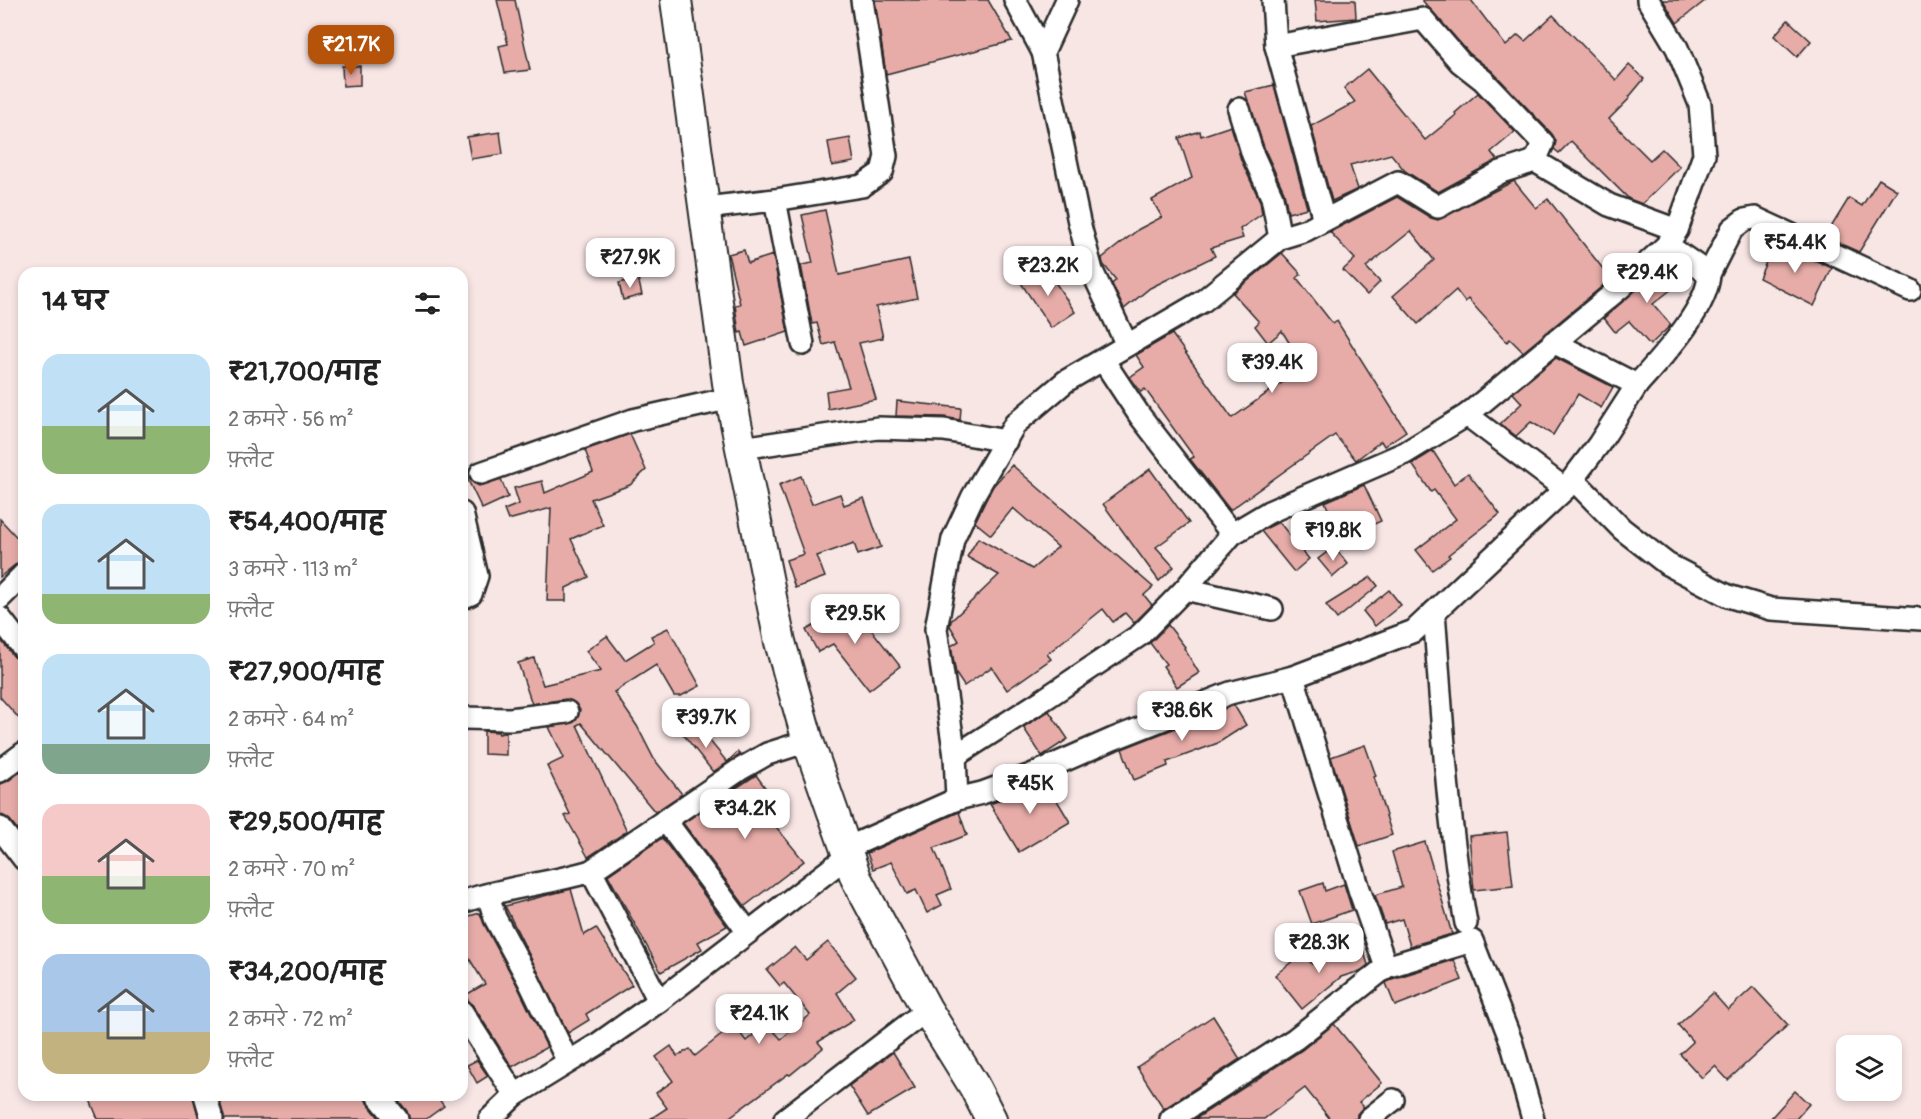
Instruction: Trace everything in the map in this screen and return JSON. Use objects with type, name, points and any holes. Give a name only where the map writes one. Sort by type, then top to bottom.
[{"type":"main road","points":[[676,0],[731,398],[780,642],[808,741],[856,878],[927,1010],[974,1086],[991,1119]]},
{"type":"street","points":[[705,208],[862,186],[882,172],[886,156],[862,0]]},
{"type":"street","points":[[1015,0],[1043,52],[1079,222],[1092,271],[1127,345]]},
{"type":"street","points":[[1043,52],[1067,0]]},
{"type":"street","points":[[1274,0],[1276,46],[1324,220]]},
{"type":"street","points":[[955,756],[1140,635],[1185,589],[1232,534],[1269,512],[1405,453],[1467,415],[1620,288],[1672,238],[1704,155],[1700,104],[1677,48],[1648,0]]},
{"type":"street","points":[[957,799],[955,756],[936,629],[953,539],[973,496],[1015,424],[1066,381],[1203,301],[1280,238],[1306,230],[1398,182],[1438,207],[1501,172],[1535,161],[1543,143],[1483,80],[1460,62],[1423,19],[1276,46]]},
{"type":"street","points":[[1239,109],[1253,155],[1272,197],[1280,238]]},
{"type":"street","points":[[1535,161],[1609,205],[1672,238],[1709,274]]},
{"type":"street","points":[[775,200],[803,344]]},
{"type":"street","points":[[490,1119],[515,1095],[598,1044],[659,1001],[848,851],[957,799],[982,794],[1230,693],[1293,676],[1414,631],[1569,484],[1599,444],[1637,385],[1688,322],[1709,285],[1709,274],[1732,229],[1744,220],[1755,218],[1911,290]]},
{"type":"street","points":[[1553,342],[1637,385]]},
{"type":"street","points":[[1103,360],[1147,425],[1232,534]]},
{"type":"street","points":[[481,472],[633,420],[731,398]]},
{"type":"street","points":[[1467,415],[1569,484],[1667,564],[1728,596],[1771,609],[1921,619]]},
{"type":"street","points":[[742,448],[878,428],[944,430],[1006,441]]},
{"type":"street","points":[[468,538],[477,576],[471,594],[468,595]]},
{"type":"street","points":[[0,597],[18,580]]},
{"type":"street","points":[[1185,589],[1272,609]]},
{"type":"street","points":[[1434,612],[1450,802],[1460,892],[1466,923]]},
{"type":"street","points":[[0,618],[18,641]]},
{"type":"street","points":[[1293,676],[1359,889],[1386,967]]},
{"type":"street","points":[[468,718],[510,719],[567,712]]},
{"type":"street","points":[[468,900],[566,879],[591,871],[724,779],[767,753],[808,741]]},
{"type":"street","points":[[0,771],[18,758]]},
{"type":"street","points":[[664,820],[748,932]]},
{"type":"street","points":[[0,828],[18,851]]},
{"type":"street","points":[[591,871],[659,1001]]},
{"type":"street","points":[[488,895],[495,918],[528,979],[568,1062]]},
{"type":"street","points":[[1171,1119],[1295,1039],[1386,967],[1472,941],[1511,1041],[1533,1119]]},
{"type":"street","points":[[785,1119],[927,1010]]},
{"type":"street","points":[[468,1021],[515,1095]]},
{"type":"street","points":[[1369,1119],[1393,1100]]},
{"type":"street","points":[[207,1101],[212,1119]]},
{"type":"street","points":[[382,1101],[397,1119]]},
{"type":"building","points":[[497,0],[515,0],[530,70],[505,73],[499,46],[508,44]]},
{"type":"building","points":[[875,0],[988,0],[1012,41],[886,74]]},
{"type":"building","points":[[1315,0],[1355,0],[1356,18],[1317,21]]},
{"type":"building","points":[[1422,0],[1471,0],[1506,46],[1518,35],[1525,41],[1553,15],[1616,80],[1629,65],[1644,79],[1630,98],[1609,119],[1650,160],[1662,149],[1680,167],[1642,204],[1629,199],[1571,141],[1559,153],[1554,149],[1556,141],[1552,134],[1492,71],[1469,53]]},
{"type":"building","points":[[1663,0],[1706,0],[1677,23]]},
{"type":"building","points":[[1788,20],[1811,41],[1797,57],[1774,36]]},
{"type":"building","points":[[342,66],[360,66],[360,85],[343,86]]},
{"type":"building","points":[[1367,69],[1425,140],[1456,115],[1455,113],[1478,93],[1515,132],[1491,152],[1497,160],[1438,192],[1405,171],[1391,154],[1350,165],[1358,189],[1332,201],[1311,126],[1355,102],[1344,88]]},
{"type":"building","points":[[1274,85],[1307,208],[1288,213],[1284,192],[1265,150],[1245,92]]},
{"type":"building","points":[[1231,126],[1241,160],[1260,201],[1262,214],[1240,229],[1243,238],[1211,248],[1215,256],[1150,288],[1124,309],[1112,284],[1116,280],[1103,264],[1102,258],[1139,229],[1162,217],[1152,200],[1192,178],[1179,138],[1200,131],[1201,136]]},
{"type":"building","points":[[500,132],[503,154],[471,159],[467,137]]},
{"type":"building","points":[[850,138],[854,162],[832,166],[828,142]]},
{"type":"building","points":[[1879,179],[1897,190],[1859,252],[1825,237],[1849,198],[1862,206]]},
{"type":"building","points":[[1514,181],[1536,208],[1548,199],[1611,279],[1523,352],[1510,339],[1507,342],[1468,299],[1465,302],[1456,290],[1418,324],[1393,296],[1434,260],[1411,231],[1366,267],[1380,282],[1367,295],[1343,270],[1355,259],[1330,232],[1397,197],[1438,220]]},
{"type":"building","points":[[825,210],[839,275],[909,260],[917,298],[876,307],[883,338],[859,343],[876,399],[828,409],[826,391],[849,387],[835,342],[823,345],[817,323],[812,324],[801,265],[813,263],[802,215]]},
{"type":"building","points":[[1775,242],[1832,268],[1814,306],[1759,278]]},
{"type":"building","points":[[744,250],[748,263],[773,255],[788,332],[746,346],[742,332],[739,333],[735,305],[740,304],[728,254]]},
{"type":"building","points":[[1282,253],[1301,274],[1297,278],[1333,324],[1337,321],[1406,431],[1384,446],[1381,441],[1356,460],[1335,435],[1230,510],[1190,459],[1194,457],[1145,389],[1141,392],[1130,377],[1144,367],[1136,355],[1172,334],[1232,418],[1304,367],[1282,331],[1268,343],[1255,326],[1259,322],[1233,293]]},
{"type":"building","points":[[1668,261],[1687,277],[1653,304],[1671,325],[1650,345],[1629,321],[1615,332],[1604,318]]},
{"type":"building","points":[[1045,267],[1075,312],[1051,328],[1021,283]]},
{"type":"building","points":[[638,278],[642,295],[623,300],[619,283]]},
{"type":"building","points":[[1556,358],[1613,387],[1601,408],[1578,394],[1553,435],[1531,422],[1516,436],[1500,424],[1522,403],[1513,393]]},
{"type":"building","points":[[897,401],[961,408],[960,420],[944,417],[896,416]]},
{"type":"building","points":[[630,434],[646,470],[630,485],[591,499],[603,525],[571,539],[589,577],[566,588],[566,601],[547,601],[551,508],[508,520],[504,510],[519,504],[514,488],[542,481],[545,493],[593,472],[585,450]]},
{"type":"building","points":[[1433,451],[1454,484],[1468,473],[1500,514],[1432,570],[1416,550],[1456,519],[1434,490],[1431,492],[1412,464]]},
{"type":"building","points":[[1012,465],[1153,587],[1144,595],[1152,605],[1134,623],[1125,613],[1113,622],[1103,609],[1047,654],[1051,659],[1007,690],[992,667],[964,686],[956,674],[951,646],[959,641],[950,626],[951,621],[999,575],[967,557],[978,538],[1032,569],[1058,547],[1013,508],[991,535],[975,522],[993,486]]},
{"type":"building","points":[[1150,469],[1189,523],[1156,547],[1174,567],[1159,581],[1103,504]]},
{"type":"building","points":[[801,476],[812,504],[840,494],[844,505],[864,498],[881,547],[858,555],[854,543],[817,556],[825,577],[795,588],[786,560],[804,554],[779,485]]},
{"type":"building","points":[[468,478],[479,486],[501,479],[508,497],[482,509]]},
{"type":"building","points":[[1364,485],[1381,521],[1341,539],[1325,502]]},
{"type":"building","points":[[0,519],[18,538],[18,564],[0,577]]},
{"type":"building","points":[[1279,522],[1309,559],[1294,572],[1261,531]]},
{"type":"building","points":[[1334,547],[1348,564],[1333,577],[1318,559]]},
{"type":"building","points":[[1371,577],[1378,586],[1337,619],[1326,605]]},
{"type":"building","points":[[1389,590],[1401,605],[1375,626],[1363,611]]},
{"type":"building","points":[[852,605],[900,666],[869,690],[833,644],[818,652],[806,630]]},
{"type":"building","points":[[1168,625],[1185,647],[1199,673],[1177,687],[1163,666],[1166,664],[1150,643]]},
{"type":"building","points":[[668,628],[700,686],[681,696],[674,696],[656,665],[614,692],[637,726],[654,759],[682,794],[655,812],[581,723],[577,725],[627,831],[588,857],[565,816],[570,814],[547,766],[564,758],[549,727],[574,722],[580,710],[572,701],[566,699],[532,704],[518,663],[534,658],[543,685],[601,671],[586,651],[607,636],[625,660],[654,642],[651,636]]},
{"type":"building","points":[[0,639],[14,657],[18,659],[18,717],[0,697]]},
{"type":"building","points":[[1234,705],[1246,725],[1218,743],[1167,762],[1168,766],[1134,780],[1122,749]]},
{"type":"building","points":[[1049,711],[1068,739],[1042,756],[1023,727]]},
{"type":"building","points":[[696,724],[727,762],[738,752],[740,755],[713,772],[683,734]]},
{"type":"building","points":[[484,731],[499,734],[506,732],[506,755],[484,754]]},
{"type":"building","points":[[1365,745],[1392,835],[1359,846],[1331,757]]},
{"type":"building","points":[[18,774],[18,830],[10,820],[0,814],[0,784]]},
{"type":"building","points":[[756,775],[780,808],[768,817],[804,861],[745,906],[683,823]]},
{"type":"building","points":[[1046,782],[1070,822],[1019,852],[990,804]]},
{"type":"building","points":[[959,812],[967,835],[934,848],[951,889],[937,895],[942,905],[927,913],[916,890],[907,894],[891,862],[873,869],[867,853]]},
{"type":"building","points":[[1507,832],[1513,886],[1474,890],[1469,836]]},
{"type":"building","points":[[662,838],[727,926],[698,942],[702,949],[661,972],[608,875]]},
{"type":"building","points":[[1425,842],[1452,934],[1410,946],[1402,919],[1385,924],[1375,895],[1402,887],[1392,852]]},
{"type":"building","points":[[1323,883],[1325,891],[1344,884],[1352,910],[1312,924],[1300,891]]},
{"type":"building","points":[[571,889],[584,935],[596,928],[632,985],[586,1014],[589,1020],[568,1033],[505,906]]},
{"type":"building","points":[[480,913],[547,1047],[512,1067],[468,1000],[468,994],[485,984],[468,957],[468,916]]},
{"type":"building","points":[[828,942],[856,977],[837,993],[854,1020],[818,1042],[823,1048],[790,1075],[788,1074],[727,1119],[650,1119],[667,1108],[656,1093],[673,1081],[656,1057],[671,1046],[677,1056],[690,1049],[695,1056],[734,1025],[746,1041],[767,1023],[781,1039],[810,1015],[784,983],[780,986],[767,970],[795,947],[806,960]]},
{"type":"building","points":[[1363,948],[1368,965],[1360,971],[1341,977],[1302,1009],[1275,975],[1303,953],[1312,964]]},
{"type":"building","points":[[1454,960],[1462,980],[1395,1006],[1386,983],[1392,979]]},
{"type":"building","points":[[1753,987],[1788,1025],[1728,1080],[1715,1066],[1702,1078],[1680,1054],[1693,1042],[1678,1025],[1713,993],[1728,1010]]},
{"type":"building","points":[[1213,1016],[1240,1059],[1164,1109],[1137,1067]]},
{"type":"building","points":[[1334,1024],[1382,1083],[1359,1102],[1364,1107],[1357,1114],[1357,1119],[1330,1119],[1305,1088],[1264,1119],[1195,1119],[1302,1050]]},
{"type":"building","points":[[893,1052],[915,1088],[868,1116],[849,1086]]},
{"type":"building","points":[[477,1060],[488,1076],[477,1083],[468,1064]]},
{"type":"building","points":[[1795,1091],[1809,1104],[1796,1119],[1770,1119]]},
{"type":"building","points":[[90,1101],[194,1101],[199,1119],[98,1119]]},
{"type":"building","points":[[220,1101],[366,1101],[380,1119],[224,1119]]},
{"type":"building","points":[[399,1101],[440,1101],[444,1106],[426,1119],[409,1119],[407,1111]]}]
